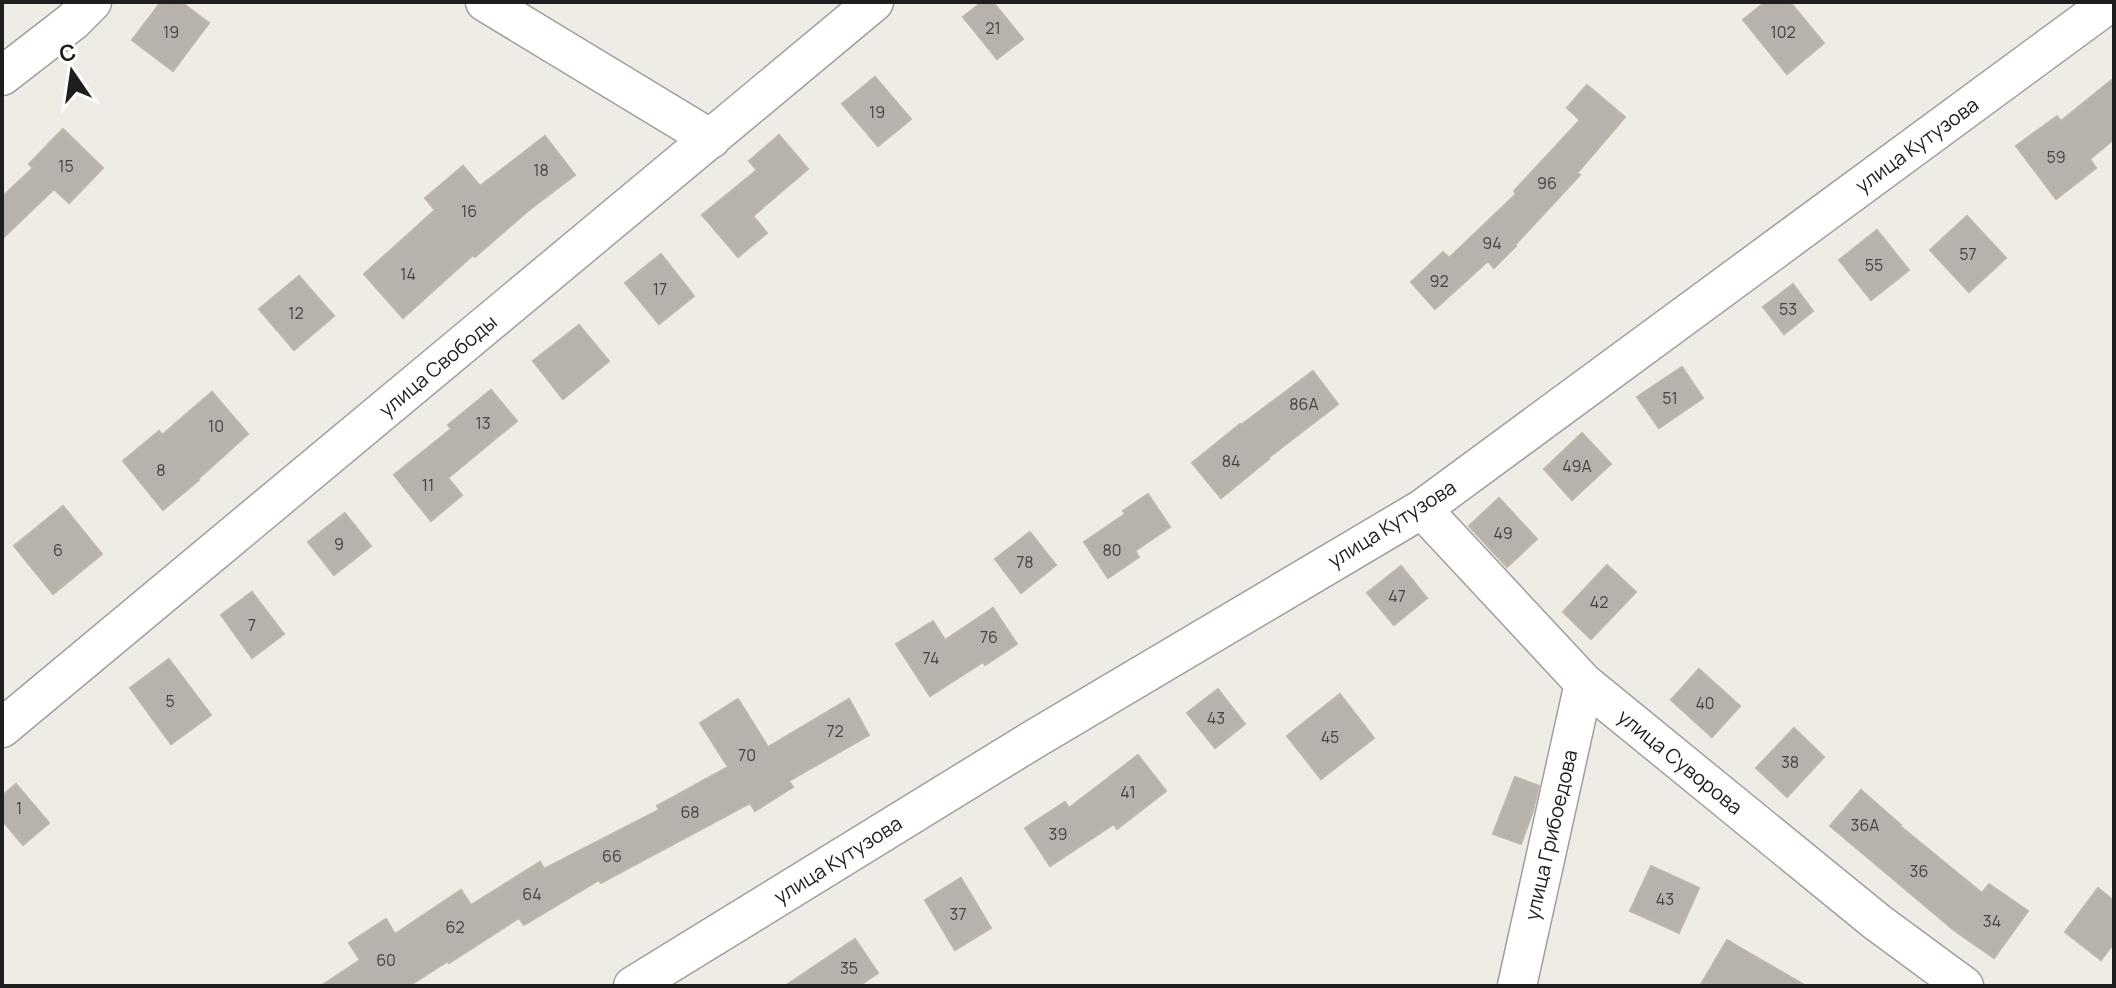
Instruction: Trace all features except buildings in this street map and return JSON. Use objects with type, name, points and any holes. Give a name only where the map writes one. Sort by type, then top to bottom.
[{"type":"street","points":[[2,76],[73,21],[92,2]]},
{"type":"street","points":[[485,2],[711,139]]},
{"type":"street","name":"улица Свободы","points":[[2,728],[874,2]]},
{"type":"street","name":"улица Кутузова","points":[[633,986],[1031,741],[1422,509],[2111,2]]},
{"type":"street","name":"улица Суворова","points":[[1422,509],[1584,683],[1877,922],[1964,986]]},
{"type":"street","name":"улица Грибоедова","points":[[1517,986],[1584,683]]}]
